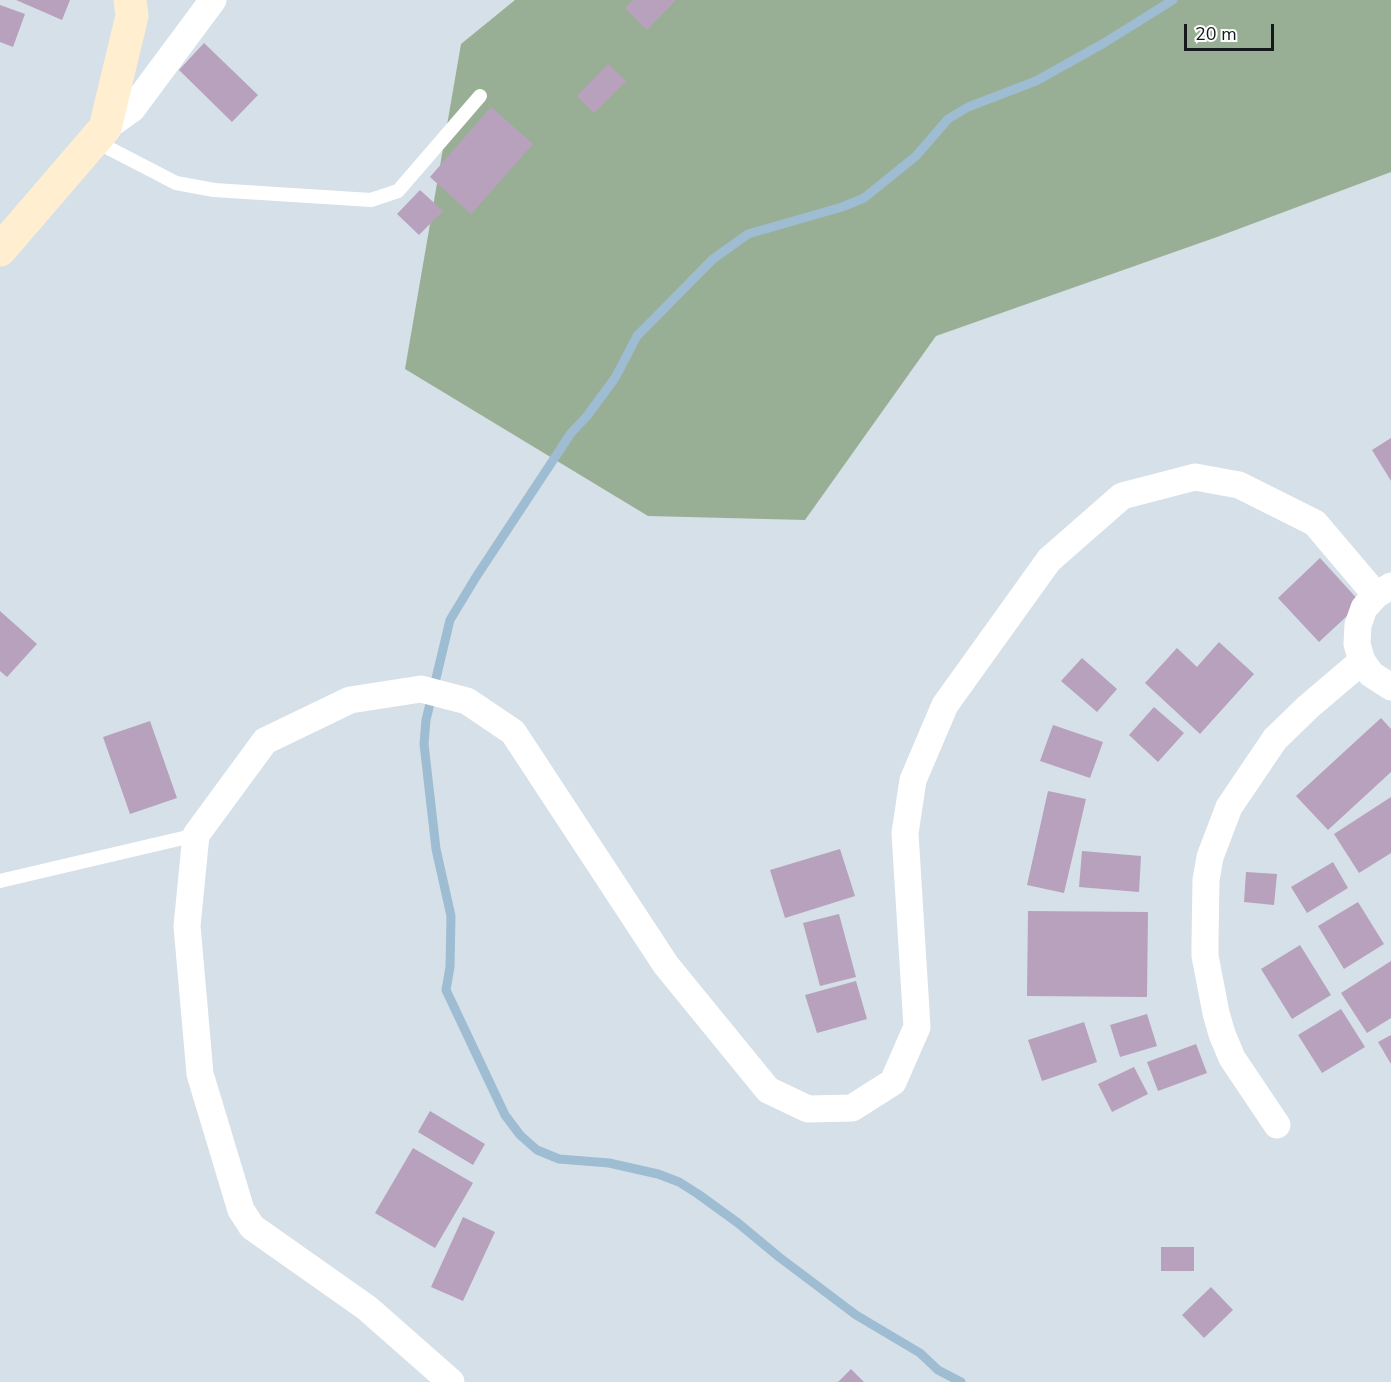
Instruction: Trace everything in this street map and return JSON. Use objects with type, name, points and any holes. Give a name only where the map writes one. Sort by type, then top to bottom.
[{"type":"main road","points":[[0,250],[100,134],[132,16],[130,0]]},
{"type":"street","points":[[100,134],[132,109],[213,0]]},
{"type":"street","points":[[451,1382],[367,1308],[252,1227],[241,1209],[200,1074],[187,926],[196,835],[265,741],[350,700],[421,689],[467,700],[513,732],[666,965],[768,1090],[808,1109],[852,1107],[894,1082],[917,1027],[905,833],[913,780],[945,705],[1049,560],[1122,496],[1195,477],[1239,484],[1315,523],[1384,590],[1364,608],[1358,625],[1357,644],[1362,661],[1371,674],[1391,687]]},
{"type":"street","points":[[1277,1125],[1232,1058],[1216,1013],[1205,956],[1206,880],[1210,857],[1229,807],[1275,739],[1362,661]]},
{"type":"lane","points":[[100,134],[176,183],[214,190],[370,200],[398,191],[480,96]]},
{"type":"lane","points":[[0,881],[196,835]]},
{"type":"green space","points":[[515,0],[1391,0],[1391,172],[1217,237],[936,336],[805,520],[648,516],[405,369],[461,44]]},
{"type":"building","points":[[16,0],[70,0],[62,20]]},
{"type":"building","points":[[633,0],[676,0],[647,30],[625,8]]},
{"type":"building","points":[[0,5],[25,14],[13,47],[0,42]]},
{"type":"building","points":[[204,43],[258,95],[232,122],[179,70]]},
{"type":"building","points":[[608,64],[626,81],[594,113],[577,96]]},
{"type":"building","points":[[491,107],[533,144],[471,214],[430,177]]},
{"type":"building","points":[[420,190],[443,211],[419,235],[397,214]]},
{"type":"building","points":[[1391,438],[1391,481],[1372,450]]},
{"type":"building","points":[[1320,558],[1361,603],[1319,642],[1278,598]]},
{"type":"building","points":[[0,611],[37,644],[7,677],[0,671]]},
{"type":"building","points":[[1219,642],[1254,674],[1200,734],[1145,683],[1177,648],[1197,667]]},
{"type":"building","points":[[1082,658],[1117,689],[1097,712],[1061,681]]},
{"type":"building","points":[[1154,707],[1184,733],[1158,762],[1129,735]]},
{"type":"building","points":[[1381,718],[1391,729],[1391,772],[1328,830],[1296,796]]},
{"type":"building","points":[[150,721],[177,798],[130,814],[103,737]]},
{"type":"building","points":[[1053,725],[1103,742],[1090,778],[1040,761]]},
{"type":"building","points":[[1048,791],[1086,799],[1064,893],[1027,885]]},
{"type":"building","points":[[1391,797],[1391,853],[1359,873],[1334,834]]},
{"type":"building","points":[[840,849],[855,896],[785,918],[770,870]]},
{"type":"building","points":[[1082,851],[1141,856],[1139,892],[1079,887]]},
{"type":"building","points":[[1333,862],[1348,888],[1307,913],[1291,887]]},
{"type":"building","points":[[1246,872],[1277,874],[1274,905],[1244,902]]},
{"type":"building","points":[[1358,902],[1384,944],[1344,969],[1318,926]]},
{"type":"building","points":[[1028,911],[1148,912],[1147,997],[1027,996]]},
{"type":"building","points":[[839,914],[856,977],[820,986],[803,923]]},
{"type":"building","points":[[1300,945],[1331,995],[1292,1019],[1261,969]]},
{"type":"building","points":[[1391,961],[1391,1018],[1367,1033],[1341,993]]},
{"type":"building","points":[[856,981],[867,1019],[817,1033],[805,995]]},
{"type":"building","points":[[1341,1009],[1365,1047],[1322,1073],[1298,1035]]},
{"type":"building","points":[[1147,1014],[1157,1046],[1120,1057],[1110,1025]]},
{"type":"building","points":[[1084,1022],[1097,1062],[1042,1081],[1028,1040]]},
{"type":"building","points":[[1391,1035],[1391,1064],[1378,1042]]},
{"type":"building","points":[[1196,1044],[1207,1073],[1158,1091],[1147,1062]]},
{"type":"building","points":[[1134,1067],[1148,1094],[1112,1112],[1098,1084]]},
{"type":"building","points":[[430,1111],[485,1144],[473,1165],[418,1132]]},
{"type":"building","points":[[413,1148],[473,1183],[435,1248],[375,1213]]},
{"type":"building","points":[[463,1217],[495,1232],[463,1301],[431,1287]]},
{"type":"building","points":[[1161,1247],[1194,1247],[1194,1271],[1161,1271]]},
{"type":"building","points":[[1211,1287],[1233,1310],[1204,1338],[1182,1315]]},
{"type":"building","points":[[851,1369],[864,1382],[838,1382]]},
{"type":"waterway","points":[[961,1382],[938,1370],[920,1353],[856,1315],[738,1223],[679,1182],[658,1174],[609,1163],[559,1159],[537,1150],[520,1135],[505,1115],[446,990],[450,967],[451,916],[436,849],[424,744],[426,720],[450,620],[476,577],[571,433],[587,416],[615,378],[637,336],[713,259],[748,234],[842,207],[864,198],[916,156],[948,119],[968,107],[1036,81],[1104,43],[1173,0]]}]
